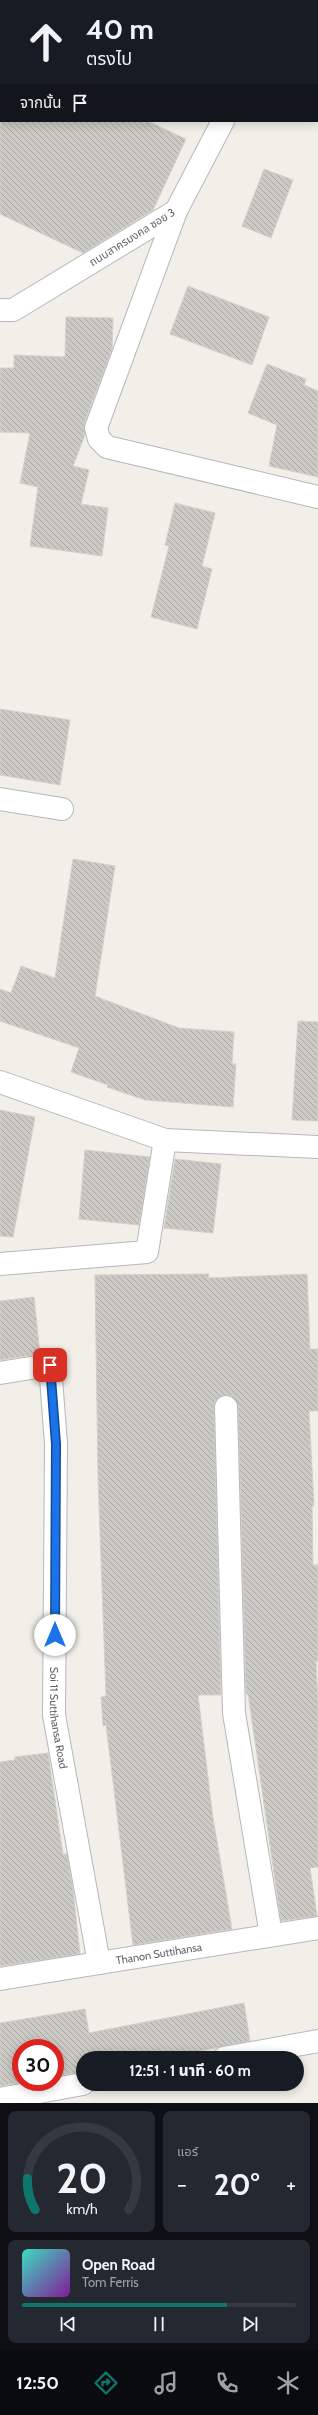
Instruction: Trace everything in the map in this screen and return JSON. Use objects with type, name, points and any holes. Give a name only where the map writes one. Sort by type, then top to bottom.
[{"type":"street","name":"ถนนสาครมงคล ซอย 3","points":[[0,310],[13,310],[176,211],[216,124]]},
{"type":"street","points":[[176,211],[96,428],[99,439],[107,447],[318,497]]},
{"type":"street","points":[[0,799],[62,809]]},
{"type":"street","points":[[0,1082],[164,1140],[318,1147]]},
{"type":"street","points":[[0,1264],[148,1252],[164,1140]]},
{"type":"street","name":"Soi 11 Suttihansa Road","points":[[0,1373],[50,1365],[56,1444],[54,1715],[99,1963]]},
{"type":"street","points":[[226,1406],[234,1713],[271,1935]]},
{"type":"street","name":"Thanon Suttihansa","points":[[0,1979],[318,1928]]},
{"type":"street","points":[[263,2051],[318,2041]]},
{"type":"street","points":[[0,2099],[76,2085]]},
{"type":"building","points":[[0,122],[149,122],[186,139],[153,210],[83,253],[0,214]]},
{"type":"building","points":[[264,169],[293,180],[271,238],[242,226]]},
{"type":"building","points":[[188,286],[269,317],[252,365],[170,334]]},
{"type":"building","points":[[66,317],[113,318],[112,349],[84,424],[85,435],[73,466],[89,470],[81,504],[108,508],[102,556],[30,546],[38,487],[20,483],[30,433],[0,432],[0,368],[14,368],[14,355],[65,357]]},
{"type":"building","points":[[267,364],[306,379],[304,385],[318,391],[318,477],[269,466],[277,425],[248,413]]},
{"type":"building","points":[[175,503],[215,513],[202,566],[212,569],[197,629],[151,617],[169,546],[165,545]]},
{"type":"building","points":[[0,709],[70,720],[60,785],[0,775]]},
{"type":"building","points":[[73,859],[115,866],[95,996],[179,1028],[234,1032],[232,1064],[236,1064],[233,1107],[145,1100],[107,1087],[108,1085],[71,1072],[79,1048],[0,1021],[0,989],[11,993],[21,966],[55,978]]},
{"type":"building","points":[[298,1021],[318,1022],[318,1121],[292,1120]]},
{"type":"building","points":[[0,1110],[35,1117],[13,1237],[0,1236]]},
{"type":"building","points":[[85,1150],[150,1157],[139,1225],[79,1219]]},
{"type":"building","points":[[175,1159],[221,1164],[213,1233],[164,1228]]},
{"type":"building","points":[[209,1274],[208,1278],[307,1274],[310,1349],[318,1349],[318,1411],[309,1411],[314,1506],[312,1506],[313,1565],[318,1565],[318,1661],[316,1661],[318,1703],[318,1867],[310,1868],[317,1916],[281,1921],[248,1694],[246,1694],[238,1407],[232,1396],[225,1395],[215,1401],[214,1407],[221,1695],[198,1695],[213,1818],[232,1929],[133,1945],[106,1725],[103,1726],[101,1697],[106,1696],[98,1479],[95,1275]]},
{"type":"building","points":[[34,1297],[40,1354],[0,1360],[0,1301]]},
{"type":"building","points":[[48,1753],[63,1854],[67,1854],[73,1890],[80,1954],[0,1966],[0,1762],[15,1760],[15,1757]]},
{"type":"building","points":[[244,2003],[250,2041],[201,2051],[76,2051],[76,2073],[64,2075],[64,2039],[12,2039],[12,2084],[0,2086],[0,2023],[85,2009],[89,2033]]},
{"type":"route","points":[[50,1365],[56,1444],[55,1635]]}]
